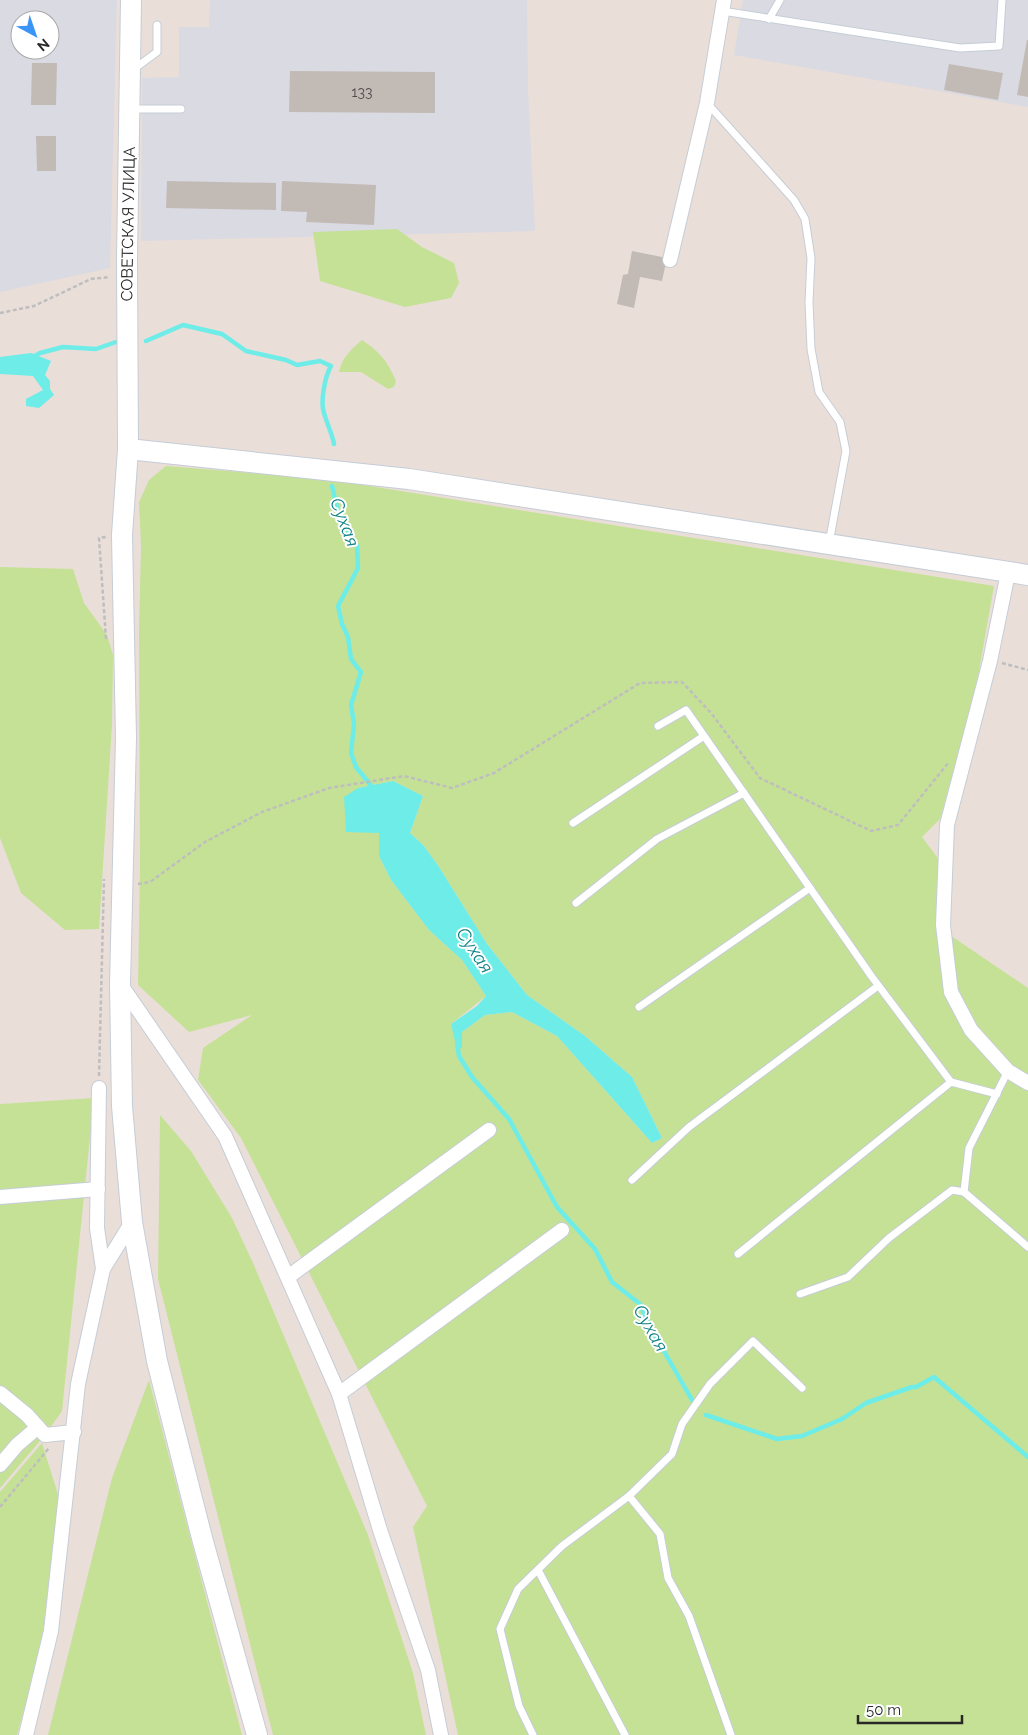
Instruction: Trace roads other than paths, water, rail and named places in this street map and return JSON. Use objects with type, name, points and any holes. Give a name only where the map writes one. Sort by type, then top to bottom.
[{"type":"main road","name":"СОВЕТСКАЯ УЛИЦА","points":[[131,0],[127,276],[128,449],[122,535],[126,738],[120,984],[122,1106],[132,1222],[157,1361],[202,1538],[257,1735]]},
{"type":"main road","points":[[128,449],[409,479],[1018,574]]},
{"type":"street","points":[[670,260],[707,103],[723,5]]},
{"type":"street","points":[[1018,574],[990,660],[947,825],[944,925],[951,992],[971,1030],[1008,1072],[1028,1084]]},
{"type":"street","points":[[120,984],[225,1136],[339,1394],[380,1530],[428,1670],[441,1735]]},
{"type":"street","points":[[99,1088],[97,1228],[103,1269]]},
{"type":"street","points":[[288,1277],[489,1130]]},
{"type":"street","points":[[0,1197],[98,1189]]},
{"type":"street","points":[[26,1735],[51,1631],[68,1432],[103,1269],[132,1222]]},
{"type":"street","points":[[339,1394],[562,1230]]},
{"type":"street","points":[[0,1393],[45,1435],[68,1432]]},
{"type":"street","points":[[0,1465],[17,1445],[38,1427]]},
{"type":"lane","points":[[769,19],[780,0]]},
{"type":"lane","points":[[723,5],[769,19],[960,48],[999,46],[1002,0]]},
{"type":"lane","points":[[130,73],[157,52],[157,25]]},
{"type":"lane","points":[[707,103],[794,200],[806,219],[811,258],[809,302],[810,349],[820,392],[840,422],[846,452],[829,544]]},
{"type":"lane","points":[[129,109],[181,110]]},
{"type":"lane","points":[[658,726],[686,710],[878,986],[951,1082],[997,1094]]},
{"type":"lane","points":[[573,823],[704,736]]},
{"type":"lane","points":[[576,903],[657,839],[744,793]]},
{"type":"lane","points":[[640,1007],[810,888]]},
{"type":"lane","points":[[632,1180],[689,1127],[878,986]]},
{"type":"lane","points":[[964,1192],[969,1148],[1008,1072]]},
{"type":"lane","points":[[738,1254],[951,1082]]},
{"type":"lane","points":[[800,1294],[848,1276],[890,1238],[952,1190],[964,1192],[1028,1247]]},
{"type":"lane","points":[[533,1735],[519,1706],[500,1629],[518,1590],[562,1546],[629,1496],[672,1454],[682,1424],[710,1384],[753,1342],[802,1388]]},
{"type":"lane","points":[[629,1496],[660,1534],[668,1578],[689,1616],[731,1735]]},
{"type":"lane","points":[[538,1570],[626,1735]]},
{"type":"water","points":[[31,353],[51,361],[45,375],[50,381],[50,389],[54,395],[39,408],[26,406],[26,399],[43,390],[33,376],[0,374],[0,357]]},
{"type":"water","points":[[393,781],[423,796],[410,833],[424,846],[439,867],[487,944],[527,995],[585,1036],[632,1077],[662,1138],[652,1143],[557,1036],[512,1012],[485,1015],[462,1032],[462,1048],[457,1049],[451,1024],[477,1006],[486,996],[462,960],[429,930],[391,880],[379,856],[379,833],[346,832],[344,797],[358,788]]},
{"type":"waterway","name":"Сухая","points":[[146,341],[183,325],[222,334],[246,351],[286,360],[297,365],[320,361],[331,366],[325,382],[323,408],[334,444]]},
{"type":"waterway","name":"Сухая","points":[[33,357],[40,353],[63,347],[96,349],[116,342]]},
{"type":"waterway","name":"Сухая","points":[[332,486],[339,516],[357,546],[358,568],[338,606],[342,624],[348,637],[351,659],[361,672],[351,705],[354,724],[351,753],[356,767],[373,788]]},
{"type":"waterway","name":"Сухая","points":[[457,1043],[459,1056],[472,1077],[509,1119],[557,1207],[595,1249],[612,1282],[640,1304],[650,1327],[692,1400]]},
{"type":"waterway","name":"Сухая","points":[[706,1415],[777,1439],[802,1436],[842,1419],[866,1403],[916,1387],[934,1377],[1028,1457]]}]
